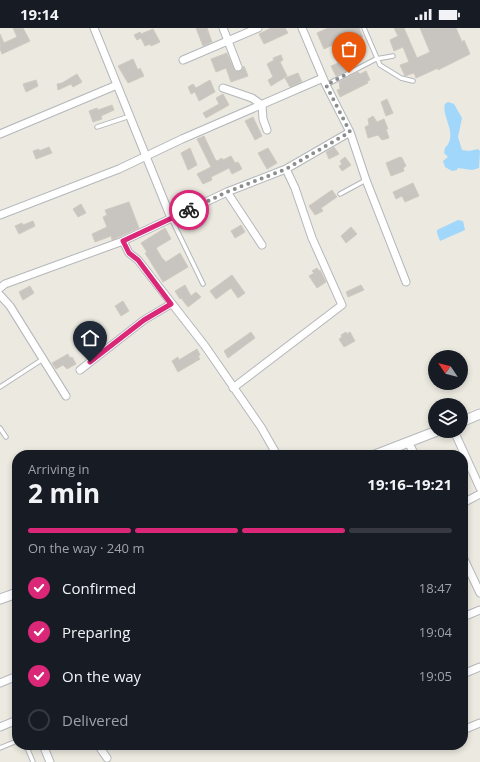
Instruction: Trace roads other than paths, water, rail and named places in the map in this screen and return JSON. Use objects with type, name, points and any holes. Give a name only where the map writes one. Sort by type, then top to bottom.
[{"type":"street","points":[[94,28],[171,218]]},
{"type":"street","points":[[224,28],[238,68]]},
{"type":"street","points":[[183,60],[258,28]]},
{"type":"street","points":[[302,28],[325,81],[350,132],[366,180],[406,282]]},
{"type":"street","points":[[0,215],[118,169],[182,139],[262,105],[325,81]]},
{"type":"street","points":[[0,134],[117,85]]},
{"type":"street","points":[[223,88],[252,98],[262,105]]},
{"type":"street","points":[[262,105],[263,119],[267,130]]},
{"type":"street","points":[[0,288],[5,284],[123,241],[227,192],[286,169],[350,132]]},
{"type":"street","points":[[233,388],[342,305],[312,238],[295,188],[286,169]]},
{"type":"street","points":[[227,192],[262,245]]},
{"type":"street","points":[[123,241],[129,253],[138,260],[205,346],[261,428],[274,450]]},
{"type":"street","points":[[0,295],[7,302],[66,396]]},
{"type":"street","points":[[80,370],[144,320],[171,304]]},
{"type":"street","points":[[468,419],[480,414]]},
{"type":"street","points":[[388,450],[428,434]]},
{"type":"street","points":[[457,438],[463,450]]},
{"type":"street","points":[[408,442],[412,450]]},
{"type":"street","points":[[468,462],[480,488]]},
{"type":"street","points":[[468,500],[480,494]]},
{"type":"street","points":[[468,568],[480,593]]},
{"type":"street","points":[[0,599],[12,595]]},
{"type":"street","points":[[468,616],[480,610]]},
{"type":"street","points":[[468,672],[480,666]]},
{"type":"street","points":[[0,683],[12,678]]},
{"type":"street","points":[[0,727],[12,722]]},
{"type":"street","points":[[468,728],[480,723]]},
{"type":"street","points":[[45,750],[50,762]]},
{"type":"street","points":[[101,750],[107,758]]},
{"type":"lane","points":[[364,28],[373,47],[376,59],[380,65],[401,78],[413,81]]},
{"type":"lane","points":[[325,81],[376,59],[393,56]]},
{"type":"lane","points":[[97,127],[130,116]]},
{"type":"lane","points":[[340,194],[366,180]]},
{"type":"lane","points":[[171,218],[203,284]]},
{"type":"lane","points":[[0,387],[43,359]]},
{"type":"lane","points":[[0,428],[6,437]]},
{"type":"lane","points":[[0,748],[12,742]]},
{"type":"lane","points":[[28,750],[33,762]]},
{"type":"water","points":[[448,102],[454,104],[462,118],[458,137],[462,150],[469,151],[478,149],[480,151],[479,168],[472,170],[458,168],[457,170],[452,171],[445,167],[443,161],[448,157],[444,153],[445,148],[449,143],[450,132],[444,109],[445,104]]},
{"type":"water","points":[[458,220],[463,221],[465,230],[440,241],[437,230]]}]
